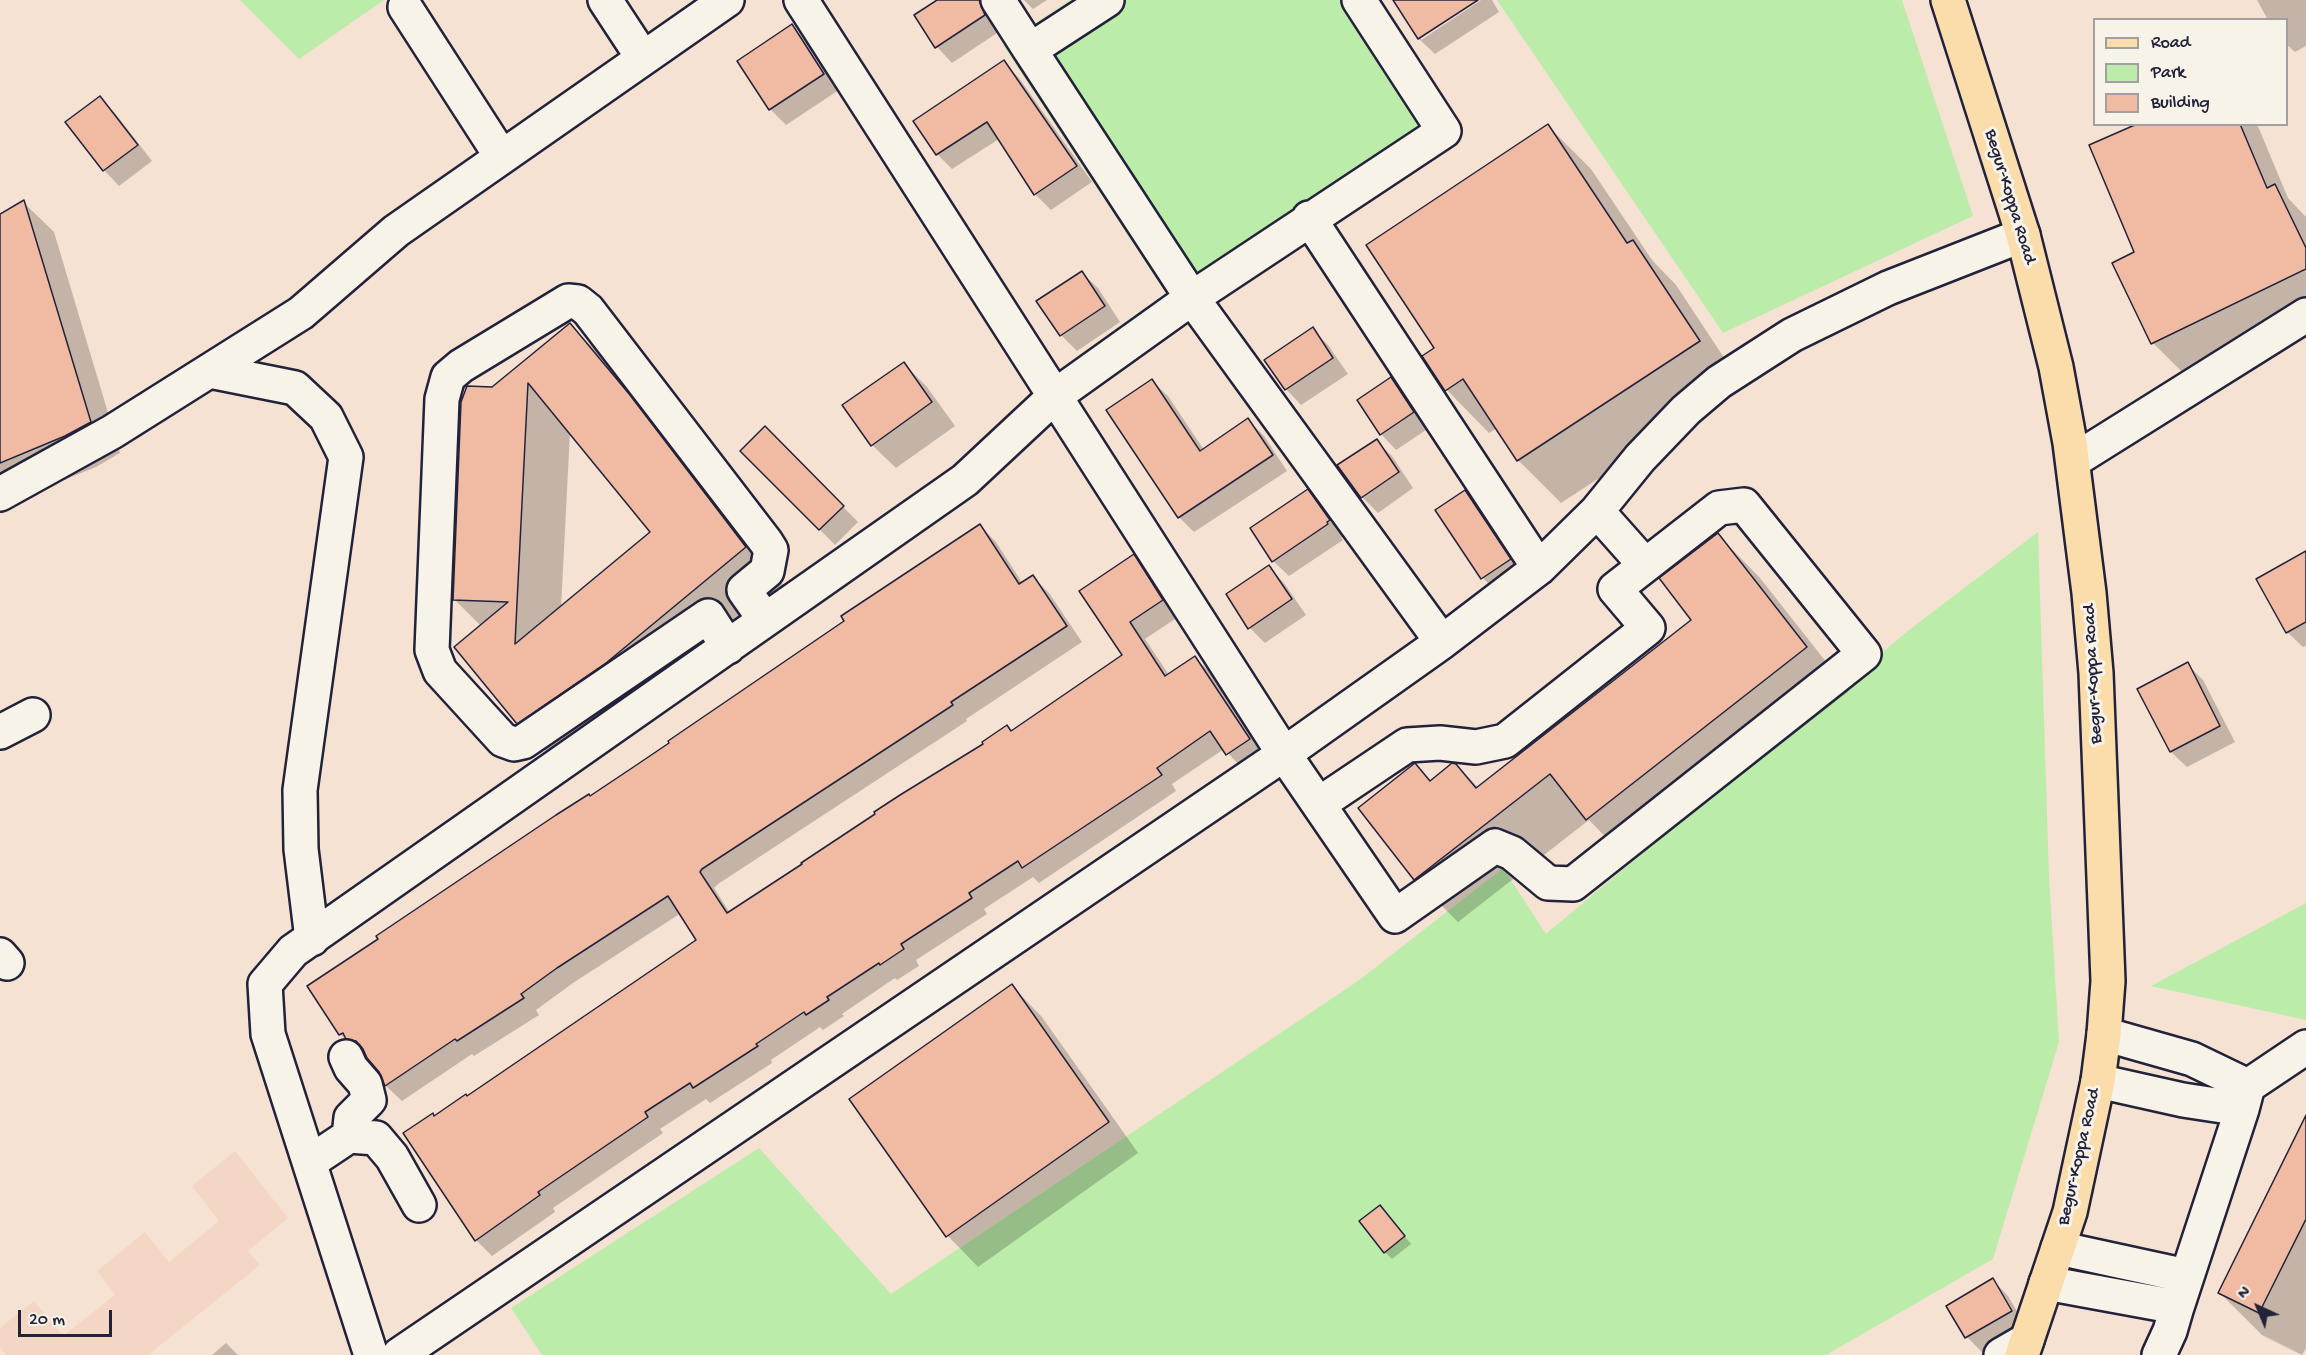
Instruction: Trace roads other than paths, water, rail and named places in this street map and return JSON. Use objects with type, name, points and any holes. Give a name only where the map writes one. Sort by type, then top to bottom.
[{"type":"main road","name":"Begur-Koppa Road","points":[[1948,0],[2023,235],[2056,366],[2073,461],[2096,673],[2108,981],[2104,1034],[2098,1081],[2070,1212],[2046,1283],[2016,1350]]},
{"type":"street","points":[[605,0],[643,58]]},
{"type":"street","points":[[0,494],[112,432],[301,313],[396,231],[727,0]]},
{"type":"street","points":[[801,0],[1284,754],[1395,916],[1496,846],[1512,853],[1548,883],[1573,884],[1864,654],[1744,505],[1719,508],[1615,589],[1648,628],[1505,741],[1476,747],[1440,743],[1407,746],[1319,804]]},
{"type":"street","points":[[998,0],[1192,298],[1442,642]]},
{"type":"street","points":[[1030,50],[1107,0]]},
{"type":"street","points":[[371,1355],[268,1034],[265,984],[293,951],[965,480],[1055,396],[1192,298],[1444,131],[1359,0]]},
{"type":"street","points":[[405,7],[501,156]]},
{"type":"street","points":[[1310,218],[1539,568]]},
{"type":"street","points":[[399,1355],[1284,754],[1442,642],[1539,568],[1597,510],[1640,458],[1686,410],[1719,382],[1792,335],[1888,288],[2023,235]]},
{"type":"street","points":[[568,301],[578,302],[588,310],[771,550],[766,571],[708,616],[523,742],[514,744],[503,740],[440,671],[432,650],[442,399],[448,377],[461,366],[568,301]]},
{"type":"street","points":[[2073,461],[2306,315]]},
{"type":"street","points":[[210,371],[295,388],[326,417],[346,457],[300,790],[300,849],[312,939]]},
{"type":"street","points":[[1597,510],[1645,565]]},
{"type":"street","points":[[744,590],[765,621]]},
{"type":"street","points":[[708,616],[728,647]]},
{"type":"street","points":[[0,732],[33,716]]},
{"type":"street","points":[[2104,1034],[2192,1059],[2245,1098]]},
{"type":"street","points":[[2159,1355],[2170,1331],[2245,1098],[2306,1047]]},
{"type":"street","points":[[346,1057],[351,1068],[365,1084],[369,1100],[351,1118],[349,1136]]},
{"type":"street","points":[[2098,1081],[2183,1100],[2245,1098]]},
{"type":"street","points":[[310,1162],[349,1136],[376,1138],[392,1157],[419,1205]]},
{"type":"street","points":[[2058,1248],[2187,1276]]},
{"type":"street","points":[[2046,1283],[2176,1307]]}]
